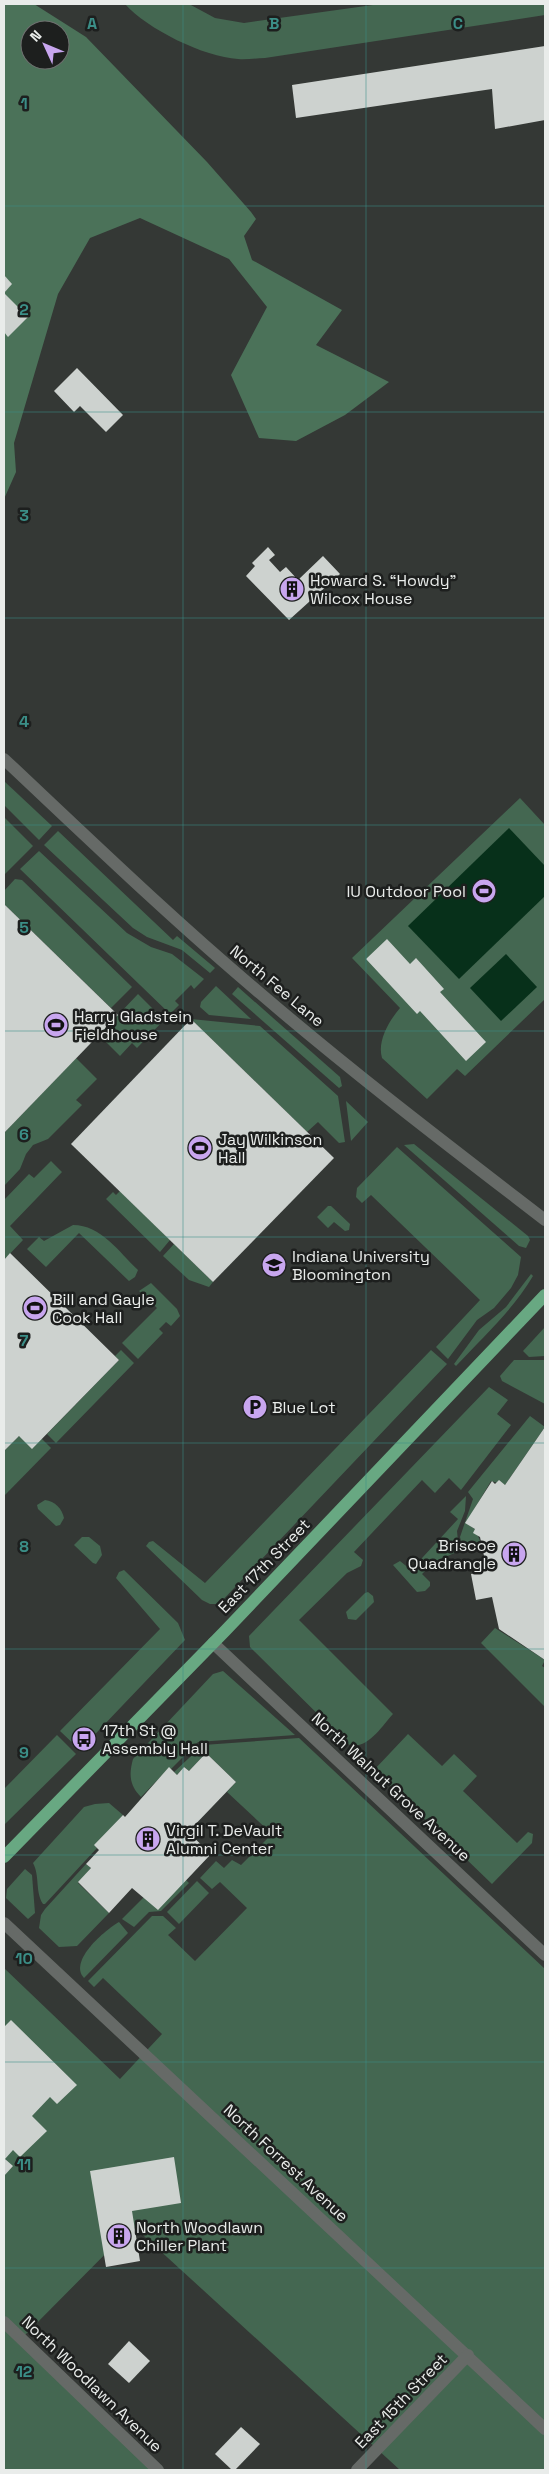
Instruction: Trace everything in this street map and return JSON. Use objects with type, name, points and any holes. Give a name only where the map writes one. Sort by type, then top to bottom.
[{"type":"main road","name":"East 17th Street","points":[[4,1857],[214,1643],[545,1295]]},
{"type":"street","name":"North Fee Lane","points":[[4,759],[182,926],[260,994],[405,1112],[545,1220]]},
{"type":"street","name":"North Walnut Grove Avenue","points":[[214,1643],[545,1955]]},
{"type":"street","name":"North Forrest Avenue","points":[[4,1923],[545,2428]]},
{"type":"street","name":"North Woodlawn Avenue","points":[[4,2322],[158,2470]]},
{"type":"street","name":"East 15th Street","points":[[357,2470],[468,2355]]},
{"type":"shaded area","points":[[4,4],[34,4],[59,20],[20,20],[20,70],[70,70],[70,27],[86,37],[207,162],[251,212],[256,219],[244,236],[252,260],[342,310],[316,345],[389,382],[345,415],[296,441],[259,438],[231,375],[267,307],[229,259],[140,218],[90,238],[58,294],[14,443],[16,472],[4,499]]},
{"type":"shaded area","points":[[125,4],[189,4],[215,18],[244,23],[380,4],[545,4],[545,15],[265,58],[241,59],[209,53],[177,40],[147,23]]},
{"type":"shaded area","points":[[4,781],[52,826],[39,840],[4,805]]},
{"type":"shaded area","name":"IU Outdoor Pool","points":[[520,798],[545,825],[545,999],[465,1076],[457,1069],[427,1099],[382,1058],[381,1045],[385,1031],[400,1008],[352,958]]},
{"type":"shaded area","points":[[4,817],[33,846],[4,875]]},
{"type":"shaded area","points":[[509,828],[545,866],[545,896],[459,979],[408,926]]},
{"type":"shaded area","points":[[58,831],[173,940],[177,936],[215,968],[210,973],[182,950],[147,937],[133,928],[44,845]]},
{"type":"shaded area","points":[[39,851],[127,933],[151,947],[172,954],[204,979],[194,989],[191,985],[175,1001],[179,1005],[170,1014],[20,869]]},
{"type":"shaded area","points":[[15,879],[22,880],[132,987],[111,1008],[4,904],[4,891]]},
{"type":"shaded area","points":[[506,954],[537,987],[501,1021],[470,988]]},
{"type":"shaded area","points":[[216,986],[251,1019],[209,1015],[200,1007],[201,1002]]},
{"type":"shaded area","points":[[238,987],[340,1077],[342,1086],[339,1088],[232,994]]},
{"type":"shaded area","points":[[138,994],[164,1020],[137,1048],[132,1043],[120,1056],[99,1035]]},
{"type":"shaded area","points":[[191,1019],[260,1026],[338,1096],[345,1142],[339,1143],[318,1122],[307,1132]]},
{"type":"shaded area","points":[[76,1058],[97,1079],[76,1100],[82,1105],[48,1139],[33,1145],[26,1154],[20,1169],[4,1186],[4,1133]]},
{"type":"shaded area","points":[[346,1101],[368,1122],[351,1141]]},
{"type":"shaded area","points":[[414,1144],[528,1236],[530,1240],[526,1248],[519,1246],[404,1145]]},
{"type":"shaded area","points":[[397,1147],[521,1257],[518,1275],[511,1288],[494,1308],[477,1320],[448,1359],[436,1347],[480,1300],[371,1195],[362,1203],[356,1197],[357,1188]]},
{"type":"shaded area","points":[[51,1161],[62,1172],[10,1226],[23,1240],[4,1260],[4,1200],[29,1174],[34,1178]]},
{"type":"shaded area","points":[[120,1191],[170,1240],[160,1252],[106,1199],[113,1192],[116,1195]]},
{"type":"shaded area","points":[[328,1206],[331,1206],[350,1224],[349,1230],[345,1231],[334,1222],[328,1228],[317,1217]]},
{"type":"shaded area","points":[[73,1225],[83,1226],[101,1234],[138,1270],[135,1277],[129,1281],[79,1233],[46,1267],[27,1249],[39,1237],[44,1241]]},
{"type":"shaded area","points":[[174,1244],[213,1282],[209,1287],[189,1280],[163,1256]]},
{"type":"shaded area","points":[[531,1274],[533,1276],[516,1300],[456,1366],[454,1364],[479,1330],[506,1307]]},
{"type":"shaded area","points":[[151,1283],[177,1309],[180,1316],[171,1326],[166,1322],[159,1329],[163,1333],[138,1359],[122,1343],[157,1308],[139,1291]]},
{"type":"shaded area","points":[[545,1327],[545,1356],[529,1357],[523,1351]]},
{"type":"shaded area","points":[[121,1350],[134,1363],[56,1443],[47,1434],[119,1360],[115,1356]]},
{"type":"shaded area","points":[[431,1350],[447,1364],[219,1604],[210,1604],[202,1600],[146,1546],[149,1542],[153,1541],[205,1583]]},
{"type":"shaded area","points":[[514,1360],[545,1360],[545,1404],[502,1381],[500,1376]]},
{"type":"shaded area","points":[[489,1387],[508,1400],[497,1414],[511,1425],[461,1490],[449,1478],[435,1493],[422,1480],[354,1552],[363,1560],[361,1566],[347,1573],[299,1620],[393,1714],[379,1731],[367,1741],[355,1746],[348,1744],[250,1647],[249,1636]]},
{"type":"shaded area","points":[[530,1416],[545,1427],[505,1485],[491,1481],[466,1523],[475,1529],[481,1543],[463,1549],[460,1537],[473,1499],[468,1492]]},
{"type":"shaded area","points":[[19,1436],[42,1439],[51,1448],[4,1496],[4,1451]]},
{"type":"shaded area","points":[[466,1496],[465,1511],[457,1531],[459,1551],[434,1562],[422,1574],[430,1582],[430,1586],[425,1591],[417,1592],[393,1565],[400,1561],[411,1570],[458,1519],[450,1512]]},
{"type":"shaded area","points":[[45,1500],[58,1506],[62,1512],[64,1518],[60,1525],[56,1526],[38,1509],[37,1505]]},
{"type":"shaded area","points":[[82,1537],[89,1537],[100,1546],[102,1555],[96,1564],[74,1545]]},
{"type":"shaded area","points":[[124,1570],[178,1623],[185,1640],[80,1750],[60,1731],[160,1629],[116,1578],[119,1572]]},
{"type":"shaded area","points":[[368,1592],[373,1596],[374,1602],[356,1620],[348,1619],[346,1612]]},
{"type":"shaded area","points":[[495,1628],[545,1660],[542,1666],[545,1668],[545,1707],[481,1643]]},
{"type":"shaded area","points":[[223,1671],[295,1735],[198,1742],[141,1797],[132,1784],[131,1770],[133,1759],[213,1674]]},
{"type":"shaded area","points":[[408,1734],[442,1766],[454,1754],[477,1776],[463,1791],[517,1843],[528,1832],[533,1834],[532,1843],[492,1884],[374,1770]]},
{"type":"shaded area","points":[[57,1735],[76,1754],[4,1825],[4,1789]]},
{"type":"shaded area","points":[[299,1738],[545,1969],[545,2470],[400,2470],[133,2226],[24,2336],[165,2470],[4,2470],[4,1968],[120,2079],[162,2034],[103,1978],[94,1987],[88,1981],[152,1916],[163,1916],[176,1928],[168,1935],[195,1961],[247,1908],[220,1882],[212,1889],[200,1878],[216,1861],[224,1868],[232,1860],[241,1865],[272,1834],[227,1792],[236,1782],[206,1753],[189,1771],[184,1767],[177,1775],[174,1772],[203,1745]]},
{"type":"shaded area","points":[[109,1803],[123,1815],[95,1845],[97,1848],[43,1904],[39,1894],[33,1863],[84,1807]]},
{"type":"shaded area","points":[[86,1864],[91,1868],[78,1883],[109,1913],[77,1946],[59,1947],[39,1928],[41,1915]]},
{"type":"shaded area","points":[[25,1869],[32,1875],[35,1913],[28,1919],[6,1898],[7,1889]]},
{"type":"shaded area","points":[[186,1880],[189,1883],[161,1911],[149,1912],[134,1927],[122,1919],[144,1897]]},
{"type":"shaded area","points":[[197,1881],[209,1893],[179,1924],[167,1912]]},
{"type":"shaded area","points":[[119,1922],[128,1933],[84,1978],[80,1971],[84,1955],[105,1932]]},
{"type":"building","points":[[545,46],[545,120],[495,129],[492,89],[296,118],[292,85]]},
{"type":"building","points":[[4,275],[12,284],[4,293]]},
{"type":"building","points":[[4,293],[28,317],[8,337],[4,332]]},
{"type":"building","points":[[77,368],[123,415],[106,432],[80,406],[74,412],[54,391]]},
{"type":"building","name":"Howard S. “Howdy” Wilcox House","points":[[268,547],[275,555],[269,560],[280,572],[286,567],[298,580],[323,556],[340,574],[289,620],[246,576],[255,566],[252,563]]},
{"type":"building","name":"Harry Gladstein Fieldhouse","points":[[4,904],[118,1015],[4,1133]]},
{"type":"building","points":[[387,939],[410,964],[416,958],[444,989],[440,992],[486,1042],[466,1061],[420,1011],[417,1014],[366,959]]},
{"type":"building","name":"Jay Wilkinson Hall","points":[[191,1019],[334,1158],[213,1282],[71,1144]]},
{"type":"building","name":"Bill and Gayle Cook Hall","points":[[10,1253],[119,1360],[32,1449],[19,1436],[4,1451],[4,1260]]},
{"type":"building","name":"Briscoe Quadrangle","points":[[545,1427],[545,1660],[499,1629],[492,1597],[476,1600],[471,1574],[487,1570],[480,1537],[473,1533],[475,1529],[465,1523],[492,1481],[495,1484],[499,1480],[505,1485]]},
{"type":"building","name":"Virgil T. DeVault Alumni Center","points":[[206,1753],[236,1782],[188,1832],[211,1854],[158,1910],[132,1888],[109,1913],[78,1882],[91,1868],[86,1864],[99,1850],[94,1845],[123,1815],[125,1817],[169,1767],[177,1775],[184,1767],[189,1771]]},
{"type":"building","points":[[11,2020],[77,2085],[57,2104],[50,2097],[32,2116],[47,2131],[20,2157],[13,2150],[5,2159],[13,2166],[4,2176],[4,2027]]},
{"type":"building","name":"North Woodlawn Chiller Plant","points":[[174,2157],[181,2203],[132,2211],[140,2261],[106,2267],[90,2171]]},
{"type":"building","points":[[129,2341],[150,2361],[129,2383],[108,2364]]},
{"type":"building","points":[[241,2427],[260,2444],[235,2470],[232,2470],[215,2454]]},
{"type":"place","name":"Howard S. “Howdy” Wilcox House","points":[[292,589]]},
{"type":"place","name":"IU Outdoor Pool","points":[[484,891]]},
{"type":"place","name":"Harry Gladstein Fieldhouse","points":[[56,1025]]},
{"type":"place","name":"Jay Wilkinson Hall","points":[[200,1148]]},
{"type":"place","name":"Indiana University Bloomington","points":[[274,1265]]},
{"type":"place","name":"Bill and Gayle Cook Hall","points":[[35,1308]]},
{"type":"place","name":"Blue Lot","points":[[255,1407]]},
{"type":"place","name":"Briscoe Quadrangle","points":[[514,1554]]},
{"type":"place","name":"17th St @ Assembly Hall","points":[[84,1739]]},
{"type":"place","name":"Virgil T. DeVault Alumni Center","points":[[148,1839]]},
{"type":"place","name":"North Woodlawn Chiller Plant","points":[[119,2236]]}]
